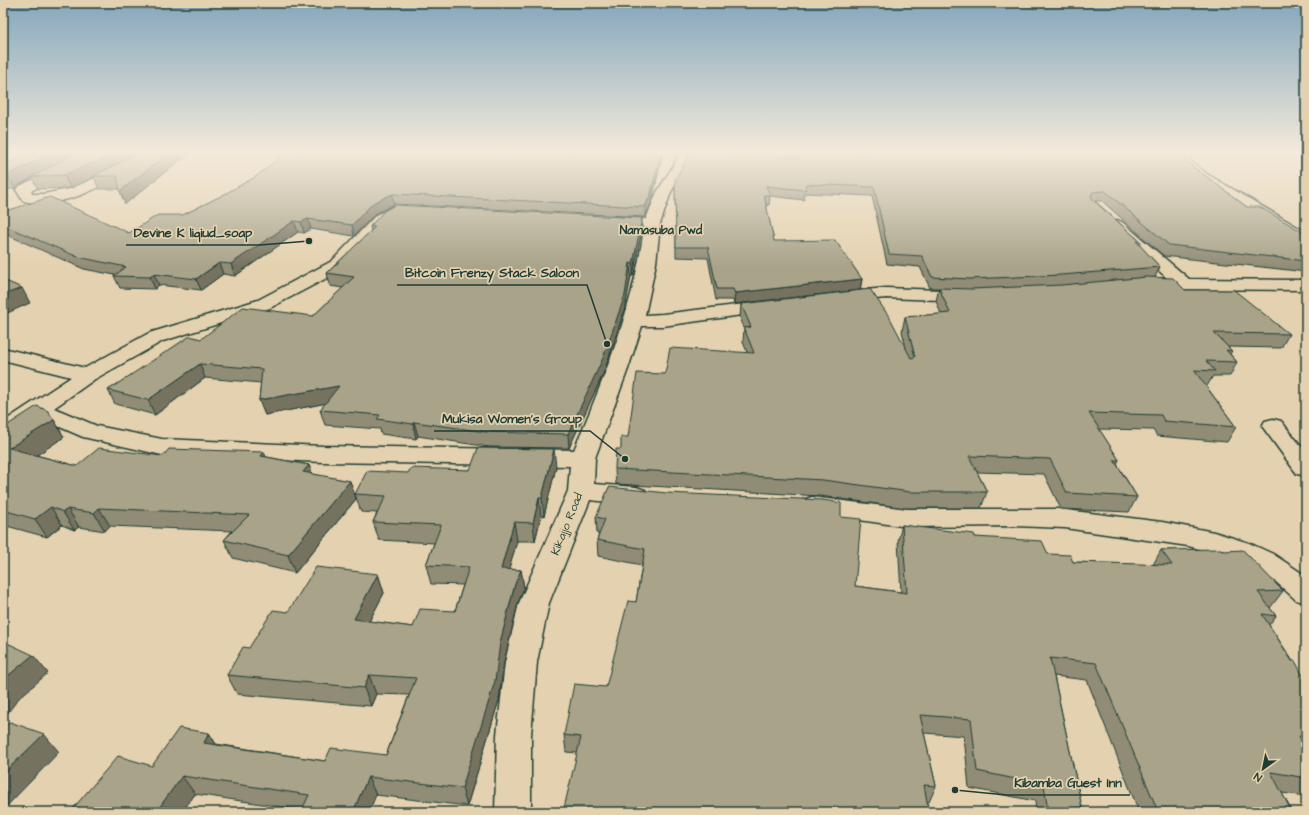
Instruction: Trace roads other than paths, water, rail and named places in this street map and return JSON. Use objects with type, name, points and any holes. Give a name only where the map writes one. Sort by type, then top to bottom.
[{"type":"street","points":[[23,191],[28,198],[41,200],[65,196],[76,191]]},
{"type":"street","name":"Kikajjo Road","points":[[513,812],[514,735],[521,662],[534,602],[581,491],[583,458],[618,369],[634,321],[648,262],[652,224],[665,191]]},
{"type":"street","points":[[1226,191],[1306,239]]},
{"type":"street","points":[[3,432],[88,375],[156,337],[264,304],[332,269],[338,265],[381,218],[394,210],[410,210]]},
{"type":"street","points":[[1104,213],[1184,284]]},
{"type":"street","points":[[596,221],[652,224]]},
{"type":"street","points":[[1133,285],[1306,285]]},
{"type":"street","points":[[827,299],[886,293],[982,295]]},
{"type":"street","points":[[634,321],[663,320],[789,304]]},
{"type":"street","points":[[3,354],[88,375]]},
{"type":"street","points":[[37,409],[91,432],[162,447],[323,454],[583,458]]},
{"type":"street","points":[[1273,426],[1306,468]]},
{"type":"street","points":[[581,491],[659,498]]},
{"type":"street","points":[[789,505],[820,506],[906,518],[1050,518],[1187,535],[1246,554],[1276,568],[1296,582],[1306,592]]},
{"type":"place","name":"Devine K liqiud_soap","points":[[309,241]]},
{"type":"place","name":"Bitcoin Frenzy Stack Saloon","points":[[607,344]]},
{"type":"place","name":"Mukisa Women's Group","points":[[625,459]]},
{"type":"place","name":"Kibamba Guest Inn","points":[[955,790]]},
{"type":"district","name":"Namasuba Pwd","points":[[661,230]]}]
